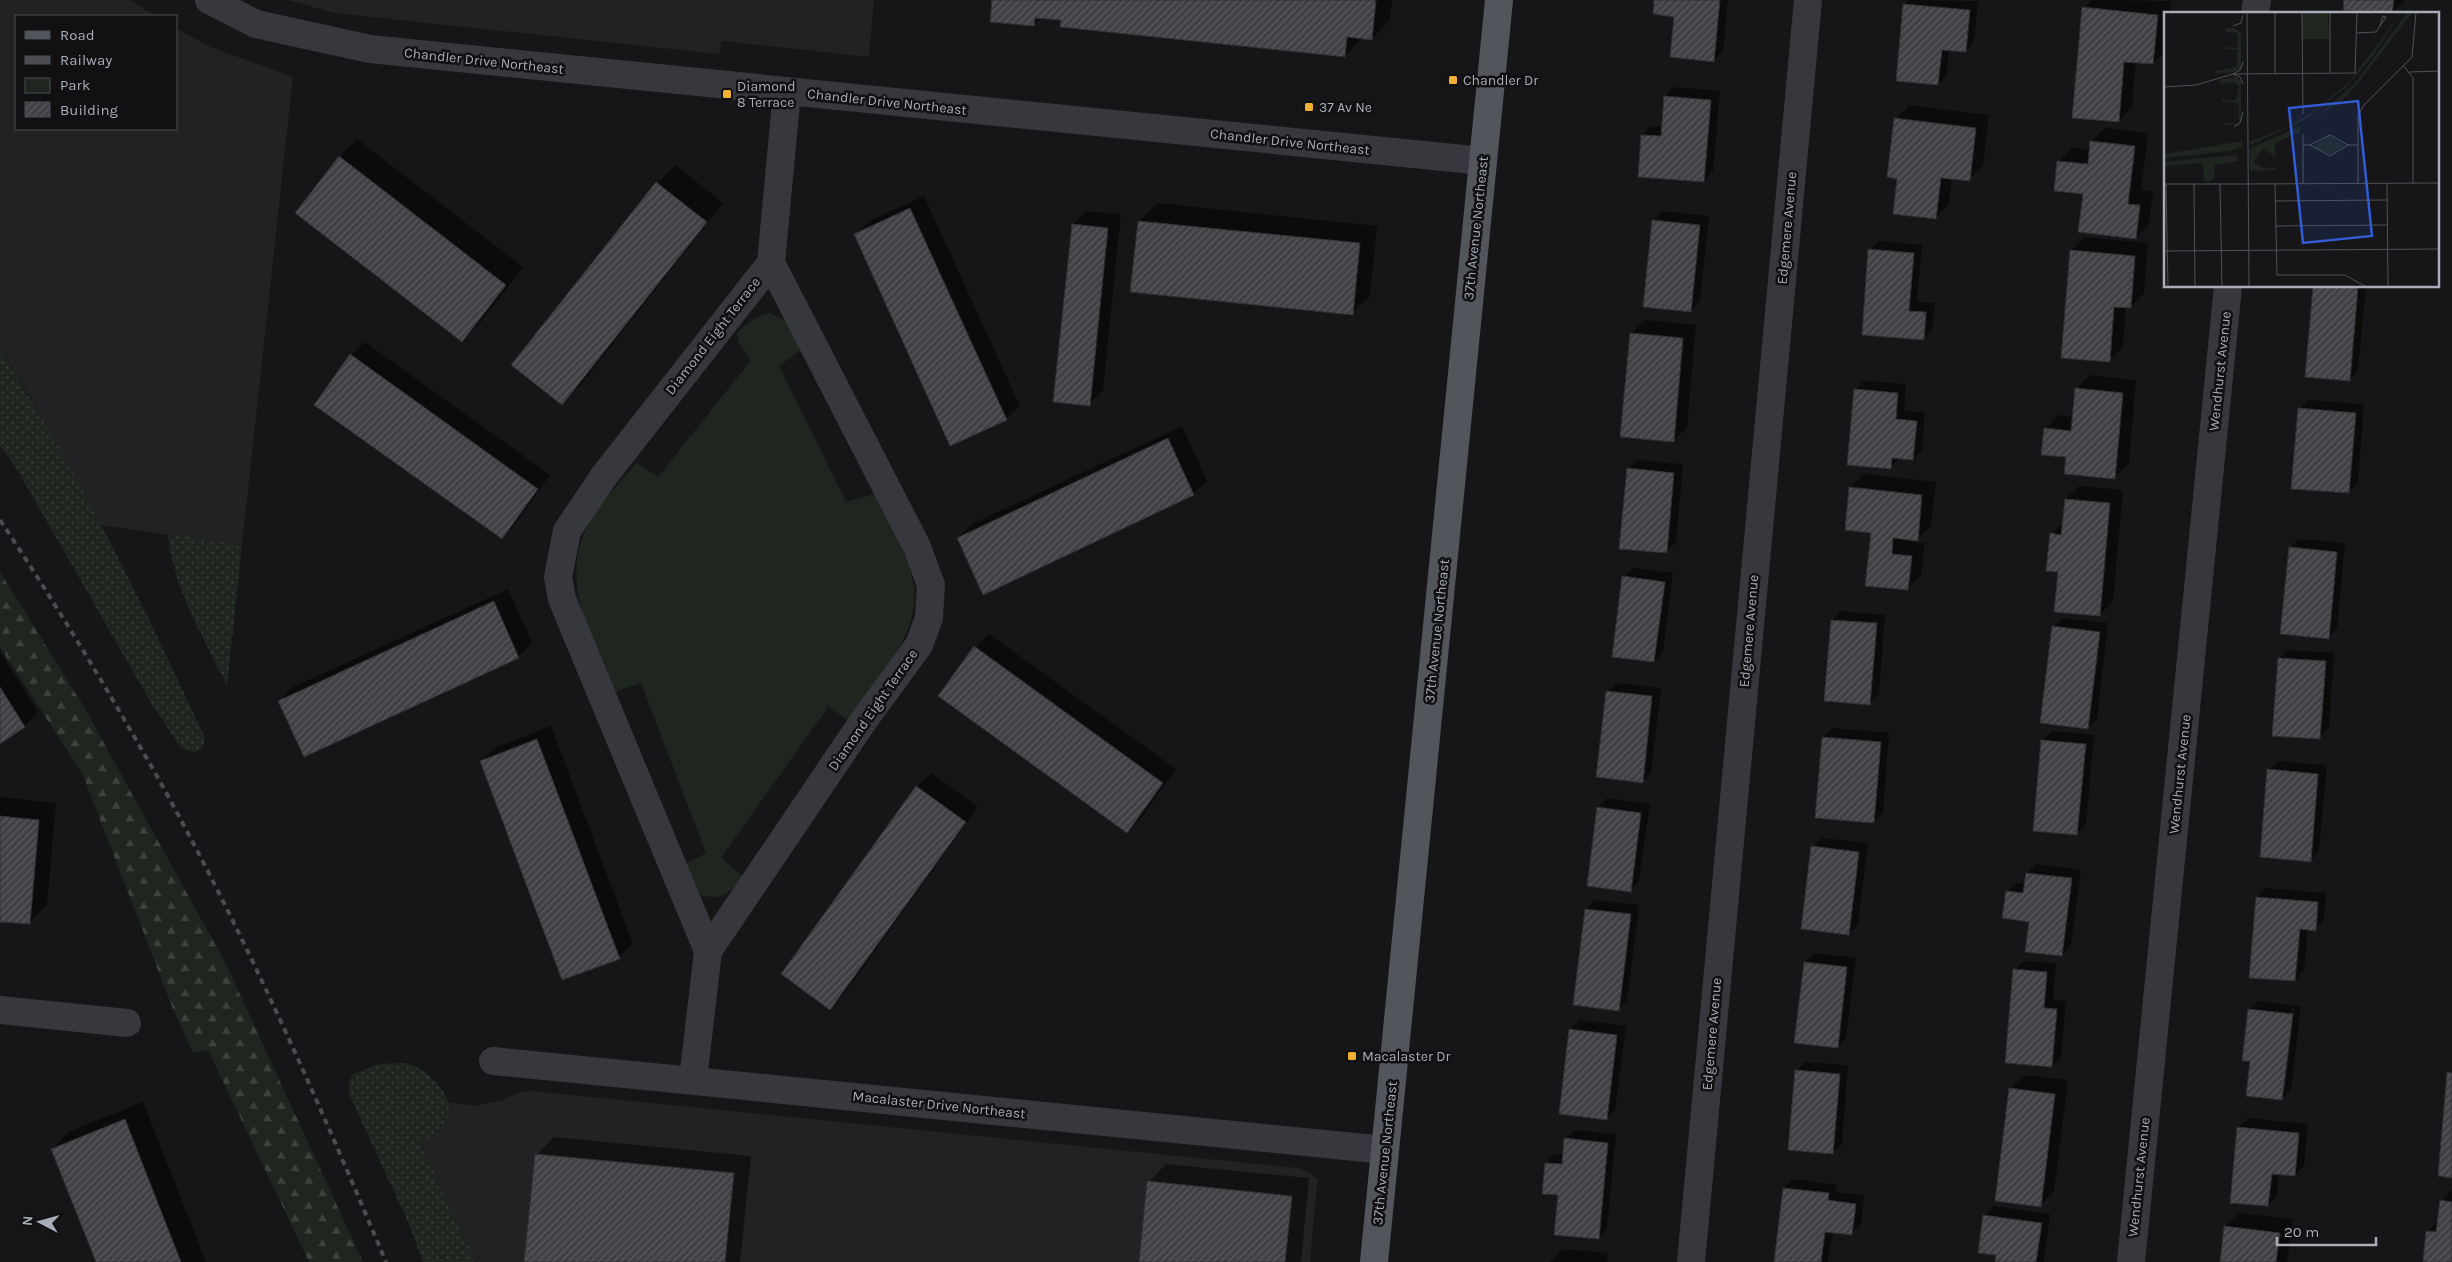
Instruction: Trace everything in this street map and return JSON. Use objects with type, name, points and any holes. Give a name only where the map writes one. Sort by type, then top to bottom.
[{"type":"main road","name":"37th Avenue Northeast","points":[[1374,1262],[1499,0]]},
{"type":"street","name":"Chandler Drive Northeast","points":[[210,0],[256,24],[370,49],[1483,161]]},
{"type":"street","name":"Edgemere Avenue","points":[[1690,1262],[1808,0]]},
{"type":"street","points":[[771,263],[787,92]]},
{"type":"street","name":"Diamond Eight Terrace","points":[[694,1080],[708,950],[864,720],[919,645],[930,618],[931,585],[917,547],[771,263],[604,476],[567,531],[558,578],[565,607],[708,950]]},
{"type":"street","name":"Wendhurst Avenue","points":[[2131,1262],[2228,288]]},
{"type":"street","points":[[0,1010],[127,1023]]},
{"type":"street","name":"Macalaster Drive Northeast","points":[[493,1061],[1385,1150]]},
{"type":"shaded area","points":[[0,0],[130,0],[154,15],[15,15],[15,130],[178,130],[178,29],[208,46],[293,77],[242,545],[99,525],[30,396],[0,349]]},
{"type":"shaded area","points":[[288,0],[874,0],[869,57],[722,41],[719,54],[334,13]]},
{"type":"shaded area","points":[[532,1091],[1297,1168],[1308,1172],[1320,1181],[1317,1183],[1310,1262],[475,1262],[420,1143],[444,1128],[448,1116],[448,1102],[476,1106],[503,1100],[516,1093]]},
{"type":"green space","points":[[769,313],[785,321],[802,349],[779,366],[846,502],[875,494],[907,560],[913,582],[914,600],[911,619],[905,637],[884,673],[850,721],[828,707],[721,858],[743,876],[733,889],[727,893],[721,896],[709,897],[693,892],[684,865],[706,853],[641,683],[615,692],[596,651],[581,609],[577,588],[577,566],[580,545],[589,523],[599,507],[636,463],[658,477],[751,360],[738,342],[737,334],[751,321]]},
{"type":"green space","points":[[0,349],[56,443],[134,589],[205,738],[203,748],[195,752],[181,748],[151,703],[15,466],[0,446]]},
{"type":"green space","points":[[168,534],[242,545],[227,685],[190,612],[176,574]]},
{"type":"green space","points":[[0,572],[84,707],[226,964],[363,1262],[309,1262],[208,1050],[193,1053],[173,1009],[82,773],[0,647]]},
{"type":"green space","points":[[403,1063],[417,1067],[430,1076],[441,1088],[448,1101],[449,1111],[444,1128],[420,1143],[475,1262],[423,1262],[408,1222],[349,1094],[349,1084],[352,1075],[378,1064]]},
{"type":"building","points":[[992,0],[1376,0],[1372,40],[1347,37],[1345,57],[1060,27],[1061,20],[1035,18],[1034,26],[990,22]]},
{"type":"building","points":[[1654,0],[1720,0],[1714,62],[1670,57],[1674,17],[1653,14]]},
{"type":"building","points":[[2344,0],[2394,0],[2392,12],[2343,10]]},
{"type":"building","points":[[1903,4],[1970,10],[1966,52],[1942,50],[1938,85],[1896,81]]},
{"type":"building","points":[[2082,7],[2158,15],[2153,64],[2124,62],[2119,122],[2072,118]]},
{"type":"building","points":[[1664,96],[1711,100],[1704,182],[1638,177],[1641,135],[1661,136]]},
{"type":"building","points":[[1894,118],[1976,128],[1970,181],[1941,178],[1936,219],[1893,214],[1897,179],[1887,177]]},
{"type":"building","points":[[2090,141],[2135,146],[2128,204],[2140,205],[2136,239],[2078,232],[2083,194],[2054,191],[2057,161],[2088,164]]},
{"type":"building","points":[[339,156],[506,285],[462,342],[295,213]]},
{"type":"building","points":[[656,182],[707,222],[562,405],[511,365]]},
{"type":"building","points":[[910,208],[1007,420],[950,446],[854,234]]},
{"type":"building","points":[[1652,220],[1700,225],[1691,312],[1643,307]]},
{"type":"building","points":[[1138,221],[1360,243],[1353,315],[1130,292]]},
{"type":"building","points":[[1072,224],[1108,228],[1090,406],[1053,402]]},
{"type":"building","points":[[1868,249],[1914,253],[1909,311],[1926,312],[1924,340],[1862,335]]},
{"type":"building","points":[[2070,250],[2135,256],[2131,308],[2114,307],[2110,362],[2061,358]]},
{"type":"building","points":[[2313,288],[2358,288],[2350,381],[2305,377]]},
{"type":"building","points":[[1630,333],[1683,338],[1674,442],[1620,437]]},
{"type":"building","points":[[350,354],[538,489],[502,539],[314,405]]},
{"type":"building","points":[[2075,388],[2123,393],[2115,479],[2064,474],[2066,457],[2041,455],[2044,428],[2071,431]]},
{"type":"building","points":[[1854,389],[1898,393],[1896,419],[1917,421],[1913,460],[1892,458],[1891,469],[1847,465]]},
{"type":"building","points":[[2298,408],[2356,413],[2349,493],[2291,489]]},
{"type":"building","points":[[1168,438],[1194,495],[983,595],[957,538]]},
{"type":"building","points":[[1627,468],[1674,473],[1667,553],[1619,549]]},
{"type":"building","points":[[1849,487],[1922,495],[1918,541],[1893,538],[1892,554],[1912,556],[1908,590],[1865,586],[1871,533],[1845,530]]},
{"type":"building","points":[[2065,499],[2110,503],[2100,616],[2054,612],[2058,572],[2046,571],[2050,533],[2061,535]]},
{"type":"building","points":[[2289,547],[2337,552],[2329,639],[2280,634]]},
{"type":"building","points":[[1622,576],[1665,582],[1654,662],[1612,657]]},
{"type":"building","points":[[494,601],[519,658],[304,757],[278,701]]},
{"type":"building","points":[[1831,620],[1877,623],[1870,705],[1824,701]]},
{"type":"building","points":[[2052,626],[2100,632],[2088,729],[2040,723]]},
{"type":"building","points":[[974,646],[1163,783],[1127,833],[938,696]]},
{"type":"building","points":[[2278,658],[2326,661],[2320,739],[2272,736]]},
{"type":"building","points":[[0,687],[25,727],[0,744]]},
{"type":"building","points":[[1606,691],[1652,696],[1643,783],[1596,777]]},
{"type":"building","points":[[1822,737],[1881,742],[1874,823],[1815,818]]},
{"type":"building","points":[[537,739],[620,959],[562,980],[480,761]]},
{"type":"building","points":[[2041,740],[2086,744],[2077,835],[2033,831]]},
{"type":"building","points":[[2267,769],[2318,774],[2311,862],[2260,857]]},
{"type":"building","points":[[916,786],[966,822],[830,1010],[781,974]]},
{"type":"building","points":[[1597,807],[1641,813],[1631,892],[1587,886]]},
{"type":"building","points":[[0,816],[39,820],[30,924],[0,922]]},
{"type":"building","points":[[1811,846],[1859,852],[1849,935],[1801,929]]},
{"type":"building","points":[[2026,873],[2072,878],[2062,956],[2025,952],[2029,922],[2002,918],[2006,891],[2023,893]]},
{"type":"building","points":[[2256,897],[2318,902],[2316,931],[2300,929],[2295,981],[2249,978]]},
{"type":"building","points":[[1585,909],[1631,914],[1619,1011],[1573,1005]]},
{"type":"building","points":[[1804,962],[1847,967],[1838,1048],[1794,1043]]},
{"type":"building","points":[[2013,969],[2047,972],[2044,1008],[2057,1009],[2052,1067],[2005,1063]]},
{"type":"building","points":[[2248,1009],[2293,1014],[2282,1100],[2246,1096],[2250,1061],[2242,1061]]},
{"type":"building","points":[[1569,1029],[1617,1035],[1607,1120],[1559,1114]]},
{"type":"building","points":[[1795,1070],[1840,1074],[1833,1154],[1788,1150]]},
{"type":"building","points":[[2447,1072],[2452,1073],[2452,1178],[2438,1176]]},
{"type":"building","points":[[2009,1088],[2055,1094],[2041,1207],[1995,1201]]},
{"type":"building","points":[[125,1119],[181,1262],[96,1262],[51,1149]]},
{"type":"building","points":[[2237,1127],[2299,1133],[2295,1176],[2272,1174],[2268,1206],[2230,1203]]},
{"type":"building","points":[[1564,1138],[1608,1143],[1599,1239],[1554,1235],[1558,1195],[1542,1194],[1545,1163],[1562,1164]]},
{"type":"building","points":[[535,1154],[734,1173],[725,1262],[524,1262]]},
{"type":"building","points":[[1147,1181],[1292,1196],[1285,1262],[1139,1262]]},
{"type":"building","points":[[1783,1188],[1829,1193],[1828,1200],[1856,1204],[1852,1235],[1825,1232],[1821,1262],[1774,1262]]},
{"type":"building","points":[[2440,1200],[2452,1202],[2452,1262],[2423,1262],[2426,1231],[2436,1232]]},
{"type":"building","points":[[1983,1215],[2042,1223],[2036,1262],[1995,1262],[1996,1255],[1978,1253]]},
{"type":"building","points":[[2224,1226],[2280,1233],[2276,1262],[2220,1262]]},
{"type":"railway","points":[[0,520],[101,680],[190,836],[279,1017],[386,1262]]},
{"type":"place","name":"Chandler Dr","points":[[1453,80]]},
{"type":"place","name":"Diamond 8 Terrace","points":[[727,94]]},
{"type":"place","name":"37 Av Ne","points":[[1309,107]]},
{"type":"place","name":"Macalaster Dr","points":[[1352,1056]]}]
